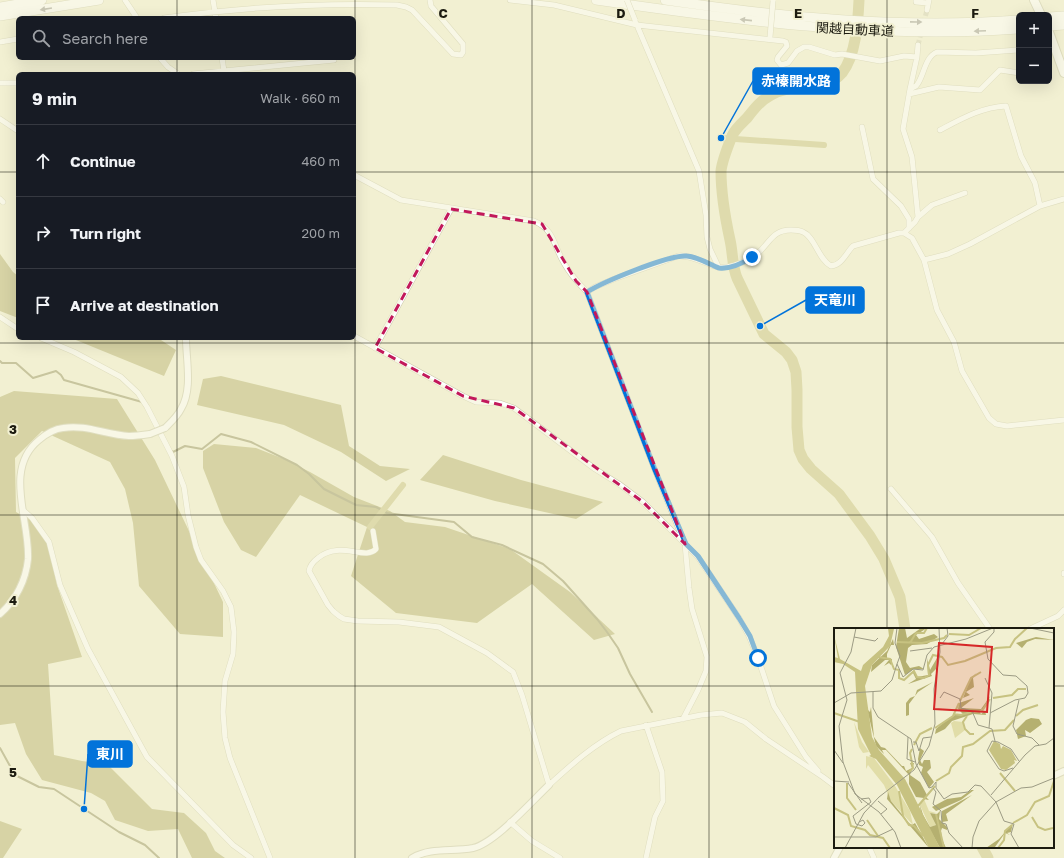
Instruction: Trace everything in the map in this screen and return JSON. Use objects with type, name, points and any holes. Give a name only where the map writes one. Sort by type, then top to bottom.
[{"type":"highway","points":[[0,7],[42,0]]},
{"type":"highway","points":[[0,16],[99,0]]},
{"type":"highway","name":"関越自動車道","points":[[596,0],[744,20],[965,31],[1016,29]]},
{"type":"highway","name":"関越自動車道","points":[[665,0],[840,24]]},
{"type":"highway","points":[[1035,2],[1040,12]]},
{"type":"highway","points":[[1052,17],[1064,16]]},
{"type":"highway","name":"関越自動車道","points":[[877,26],[1016,20]]},
{"type":"highway","points":[[1052,26],[1064,25]]},
{"type":"highway","points":[[1052,43],[1061,58],[1064,73]]},
{"type":"street","points":[[125,0],[135,16]]},
{"type":"street","points":[[213,0],[215,16]]},
{"type":"street","points":[[178,16],[214,11],[334,2],[397,5],[412,10],[453,54],[461,55],[464,52],[463,44],[431,6],[430,0]]},
{"type":"street","points":[[510,0],[554,5],[636,22],[784,41],[786,42],[787,46],[777,60],[781,65],[788,63],[797,50],[804,47],[809,47],[835,55],[842,54],[880,61],[904,56],[918,56]]},
{"type":"street","points":[[627,0],[699,171],[706,215],[708,243],[719,268]]},
{"type":"street","points":[[916,0],[916,2],[928,2],[927,10]]},
{"type":"street","points":[[769,38],[773,1]]},
{"type":"street","points":[[0,42],[16,39]]},
{"type":"street","points":[[918,45],[918,56],[909,91],[903,129],[912,157],[918,217]]},
{"type":"street","points":[[909,91],[917,85],[930,58],[937,52],[976,53],[1016,50]]},
{"type":"street","points":[[162,60],[175,72]]},
{"type":"street","points":[[222,60],[224,71]]},
{"type":"street","points":[[214,72],[334,60]]},
{"type":"street","points":[[909,91],[939,88],[980,90],[1000,70],[1016,73]]},
{"type":"street","points":[[0,83],[16,82]]},
{"type":"street","points":[[940,130],[968,116],[995,106],[1006,106],[1021,156],[1035,183],[1040,206]]},
{"type":"street","points":[[0,119],[16,130]]},
{"type":"street","points":[[862,127],[873,179],[901,206],[909,220],[910,228]]},
{"type":"street","points":[[356,176],[401,200],[534,221],[542,224],[548,230],[565,265],[576,281],[587,292],[655,470],[686,544],[692,609],[707,657],[706,671],[683,719]]},
{"type":"street","points":[[904,233],[932,204],[965,193]]},
{"type":"street","points":[[924,260],[940,257],[970,244],[1040,206],[1064,199]]},
{"type":"street","points":[[375,348],[451,209]]},
{"type":"street","points":[[587,292],[614,279],[675,257],[688,256],[719,268],[727,268],[745,261],[758,253],[776,233],[782,231],[797,231],[806,234],[812,240],[820,256],[831,266],[840,263],[853,246],[899,233],[904,233],[912,238],[924,260],[937,310],[954,342],[962,371],[989,418],[996,424],[1007,426],[1064,420]]},
{"type":"street","points":[[0,317],[16,328]]},
{"type":"street","points":[[356,337],[462,396],[476,402],[500,403],[514,408],[595,469],[643,502],[698,556],[739,618],[750,636],[774,706],[806,757],[823,777]]},
{"type":"street","points":[[46,340],[74,352],[121,378],[138,393],[147,406],[172,456],[184,487],[188,516],[196,548],[201,560],[223,591],[231,607],[234,632],[233,654],[225,681],[223,712],[225,738],[230,758],[270,858]]},
{"type":"street","points":[[0,614],[9,606],[20,588],[28,559],[28,547],[20,482],[24,460],[34,444],[52,430],[73,427],[87,427],[129,436],[150,434],[165,428],[182,408],[185,399],[188,380],[186,340]]},
{"type":"street","points":[[891,489],[932,537],[958,583],[989,628]]},
{"type":"street","points":[[23,510],[32,518],[49,542],[60,585],[88,649],[147,757],[233,845],[251,858]]},
{"type":"street","points":[[373,531],[376,549],[372,552],[361,553],[344,549],[329,551],[317,559],[310,568],[309,571],[328,605],[333,611],[344,619],[358,621],[399,622],[439,627],[487,653],[513,672],[522,695],[549,785]]},
{"type":"street","points":[[1032,628],[1058,616],[1064,610]]},
{"type":"street","points":[[412,858],[429,851],[473,848],[486,843],[574,762],[609,737],[621,731],[701,715],[722,713],[745,722],[766,739],[834,785]]},
{"type":"street","points":[[646,725],[662,772],[663,801],[655,817],[646,858]]},
{"type":"street","points":[[510,822],[532,840],[560,858]]},
{"type":"street","points":[[834,858],[839,848]]},
{"type":"street","points":[[869,848],[874,858]]},
{"type":"highlighted area","points":[[451,209],[542,224],[576,281],[587,292],[685,544],[643,502],[514,408],[463,396],[375,348]]},
{"type":"shaded area","points":[[0,254],[16,274],[16,317],[0,311]]},
{"type":"shaded area","points":[[76,340],[161,340],[176,350],[164,376]]},
{"type":"shaded area","points":[[221,376],[341,405],[349,446],[380,466],[410,469],[386,481],[341,452],[284,425],[197,405],[203,379]]},
{"type":"shaded area","points":[[14,391],[117,399],[155,460],[223,602],[223,637],[180,634],[139,586],[133,523],[125,489],[110,462],[42,431],[15,458],[16,512],[34,522],[48,543],[57,585],[82,657],[48,664],[54,755],[82,761],[107,764],[152,809],[184,813],[206,833],[215,851],[225,858],[192,858],[178,829],[148,831],[115,820],[105,801],[91,793],[42,780],[26,754],[15,723],[0,725],[0,397]]},
{"type":"shaded area","points":[[214,444],[256,448],[284,459],[310,472],[354,497],[390,511],[405,522],[445,527],[510,549],[570,592],[615,634],[594,640],[532,584],[477,623],[396,613],[351,576],[367,527],[300,495],[256,557],[241,550],[224,522],[203,468],[203,451]]},
{"type":"shaded area","points":[[443,455],[521,480],[603,502],[576,519],[495,501],[420,480]]},
{"type":"shaded area","points":[[0,821],[22,829],[3,858],[0,858]]},
{"type":"waterway","points":[[859,0],[857,28],[853,48],[847,66],[842,73],[827,83],[779,91],[761,102],[732,136],[725,154],[721,171],[722,188],[726,223],[737,278],[764,334],[786,352],[792,360],[796,372],[799,450],[803,459],[811,469],[839,494],[870,536],[884,559],[900,597],[905,628]]},
{"type":"waterway","points":[[721,138],[824,145]]},
{"type":"waterway","points":[[0,361],[2,363],[16,363],[33,378],[56,371],[64,380],[142,402]]},
{"type":"waterway","points":[[172,451],[173,452],[185,446],[202,449],[221,434],[251,442],[297,465],[309,474],[324,489],[356,505],[376,507],[387,513],[454,522],[472,537],[502,545],[543,564],[563,581],[607,632],[618,648],[630,674],[652,712]]},
{"type":"waterway","points":[[370,527],[403,485]]},
{"type":"waterway","points":[[0,748],[15,775],[39,787],[54,789],[119,832],[145,845],[159,858]]},
{"type":"waterway","points":[[983,848],[988,858]]},
{"type":"tunnel","points":[[918,45],[927,10]]},
{"type":"place","name":"赤榛開水路","points":[[721,138]]},
{"type":"place","name":"天竜川","points":[[760,326]]},
{"type":"place","name":"東川","points":[[84,809]]},
{"type":"route","points":[[752,257],[727,268],[719,268],[693,257],[675,257],[614,279],[587,292],[655,470],[686,544],[698,556],[739,618],[750,636],[758,658]]}]
